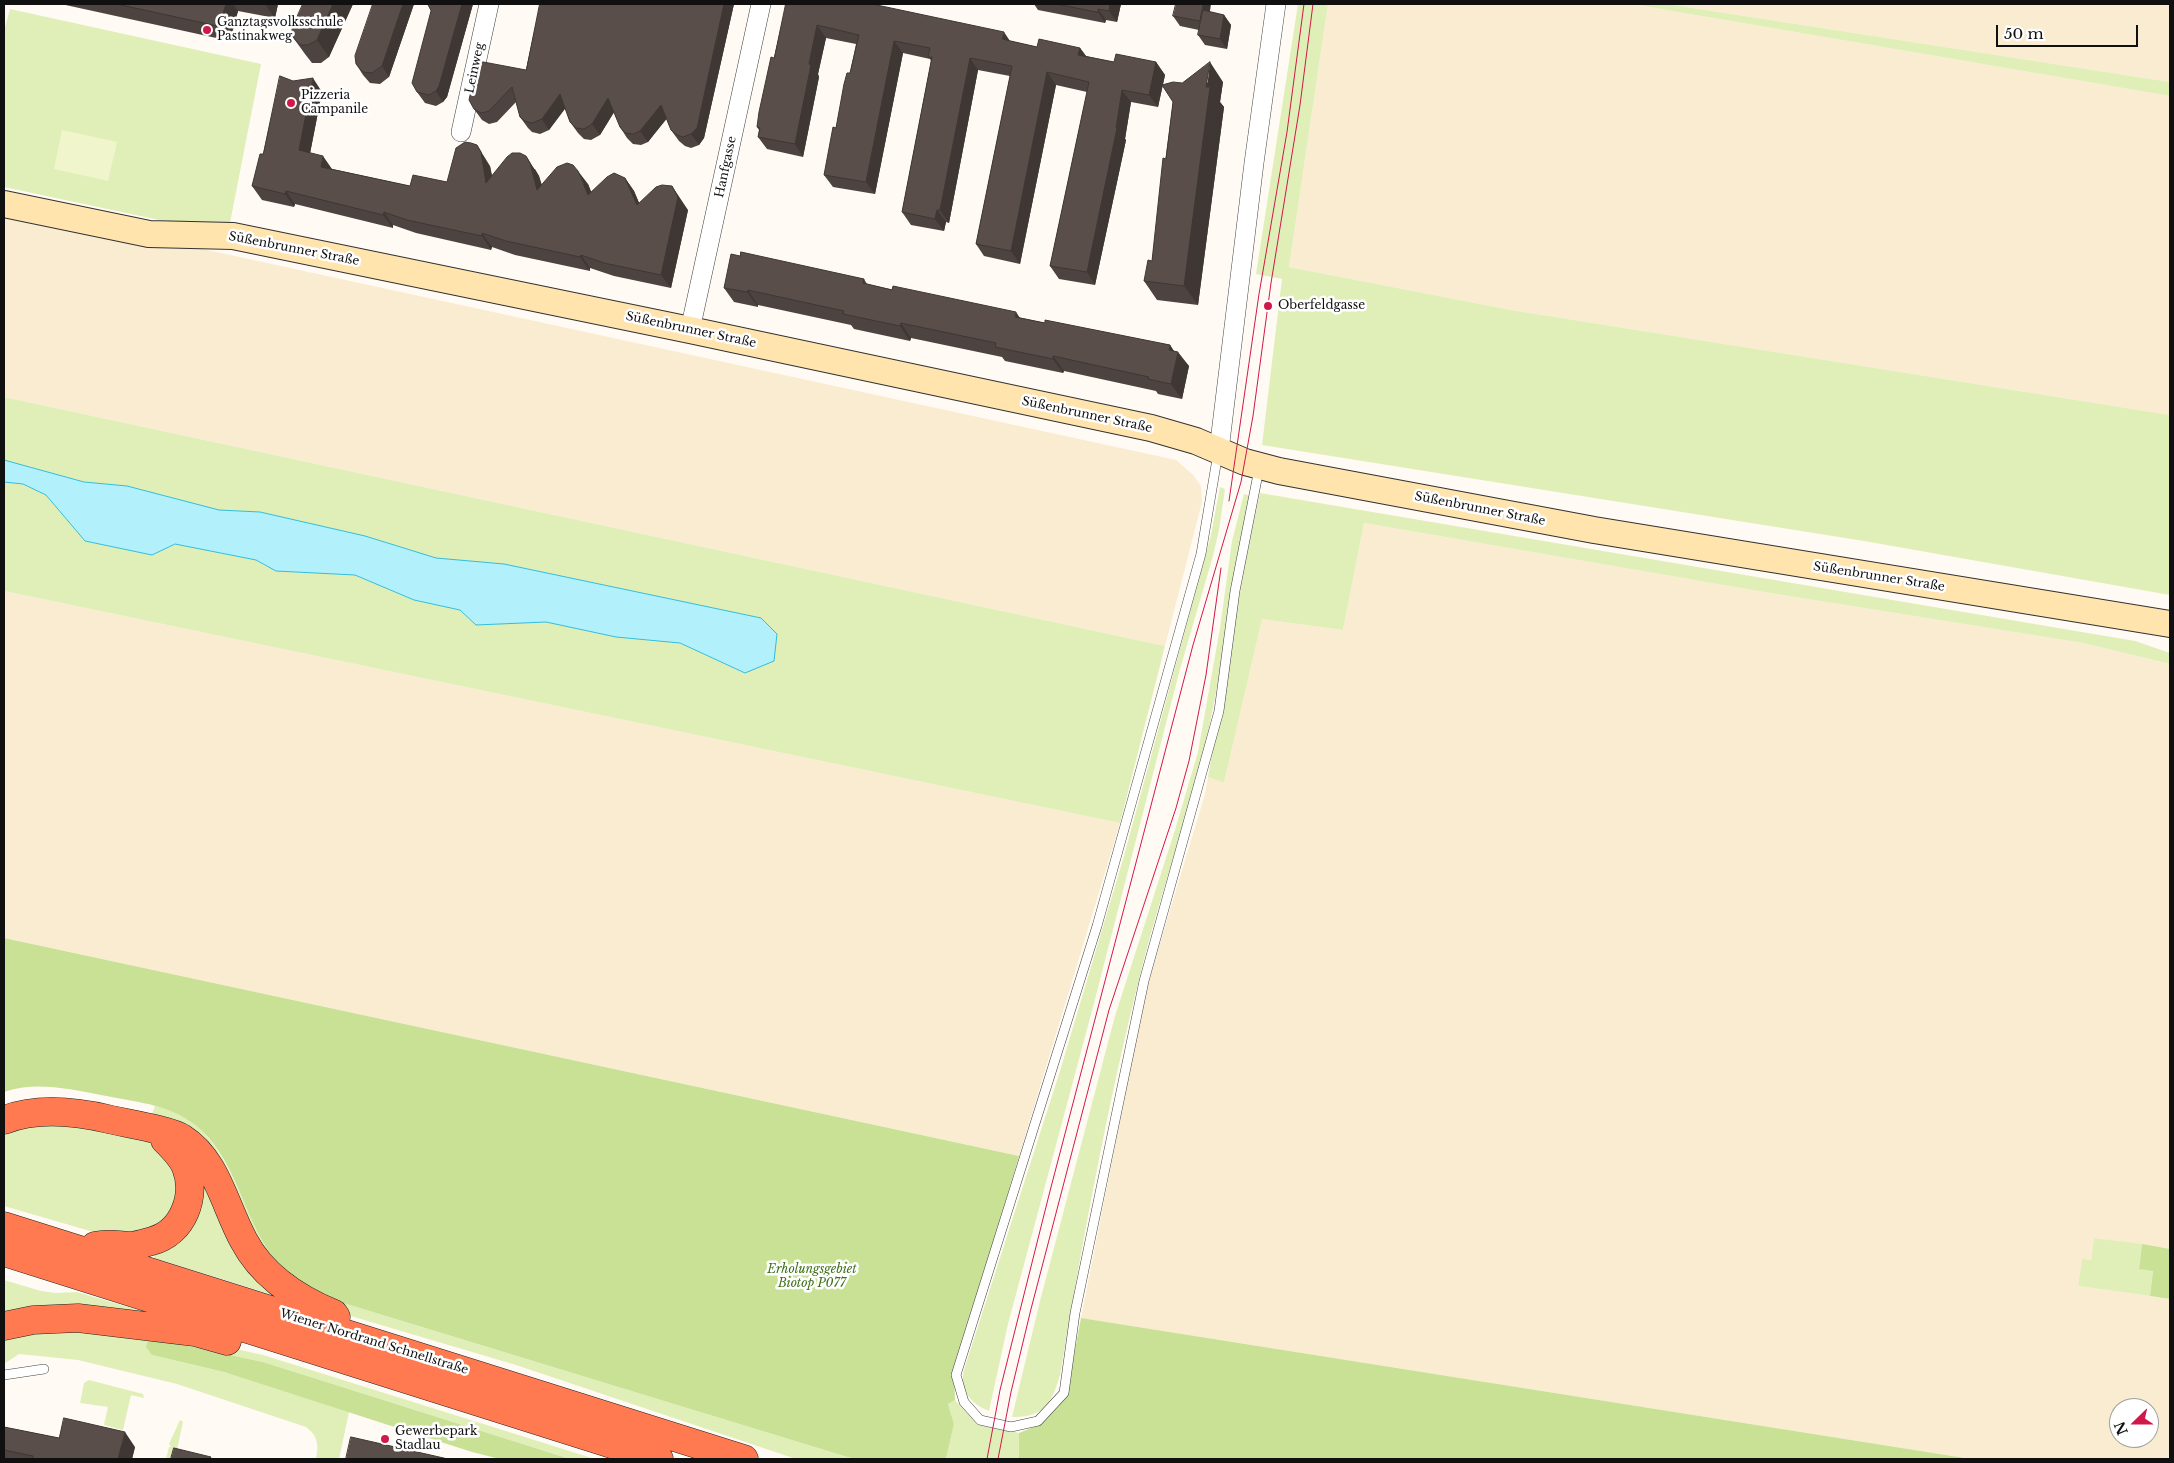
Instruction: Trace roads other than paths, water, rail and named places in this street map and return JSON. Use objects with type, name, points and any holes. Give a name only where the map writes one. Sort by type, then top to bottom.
[{"type":"highway","points":[[4,1120],[35,1112],[58,1112],[98,1116],[181,1137],[201,1156],[217,1181],[244,1242],[262,1266],[290,1291],[306,1302],[334,1314],[349,1334]]},
{"type":"highway","points":[[81,1250],[108,1243],[130,1246],[154,1241],[174,1230],[186,1211],[190,1189],[186,1166],[171,1146],[155,1130]]},
{"type":"highway","name":"Wiener Nordrand Schnellstraße","points":[[4,1226],[744,1459]]},
{"type":"highway","name":"Wiener Nordrand Schnellstraße","points":[[4,1252],[659,1459]]},
{"type":"highway","points":[[4,1326],[33,1320],[78,1318],[195,1332],[294,1359],[326,1354]]},
{"type":"street","name":"Leinweg","points":[[461,132],[489,4]]},
{"type":"street","name":"Hanfgasse","points":[[690,330],[761,4]]},
{"type":"street","points":[[1218,450],[1252,173],[1276,4]]},
{"type":"street","name":"Süßenbrunner Straße","points":[[4,204],[149,234],[233,236],[690,330],[1151,428],[1196,441],[1259,466],[1594,530],[2170,624]]},
{"type":"lane","points":[[1218,450],[1200,554],[1100,916],[956,1375],[964,1402],[980,1420],[1011,1427],[1038,1421],[1064,1393],[1075,1313],[1144,981],[1219,711],[1235,591],[1259,466]]},
{"type":"lane","points":[[4,1376],[44,1369]]},
{"type":"water","points":[[4,460],[84,482],[127,486],[219,510],[260,512],[365,536],[436,558],[504,564],[761,618],[777,634],[774,661],[745,673],[680,643],[616,637],[546,622],[476,625],[460,610],[414,600],[355,575],[276,571],[256,560],[175,544],[152,555],[85,541],[46,495],[23,484],[4,482]]},
{"type":"tram line","points":[[1229,501],[1259,294],[1287,132],[1304,4]]},
{"type":"tram line","points":[[987,1459],[1000,1390],[1050,1191],[1193,645],[1241,482],[1253,416],[1271,283],[1300,105],[1313,4]]},
{"type":"tram line","points":[[998,1459],[1011,1392],[1031,1309],[1109,1010],[1176,808],[1189,761],[1206,675],[1221,568]]},
{"type":"place","name":"Ganztagsvolksschule Pastinakweg","points":[[207,30]]},
{"type":"place","name":"Pizzeria Campanile","points":[[291,103]]},
{"type":"place","name":"Oberfeldgasse","points":[[1268,306]]},
{"type":"place","name":"Gewerbepark Stadlau","points":[[385,1439]]},
{"type":"park label","name":"Erholungsgebiet Biotop P077","points":[[812,1277]]}]
